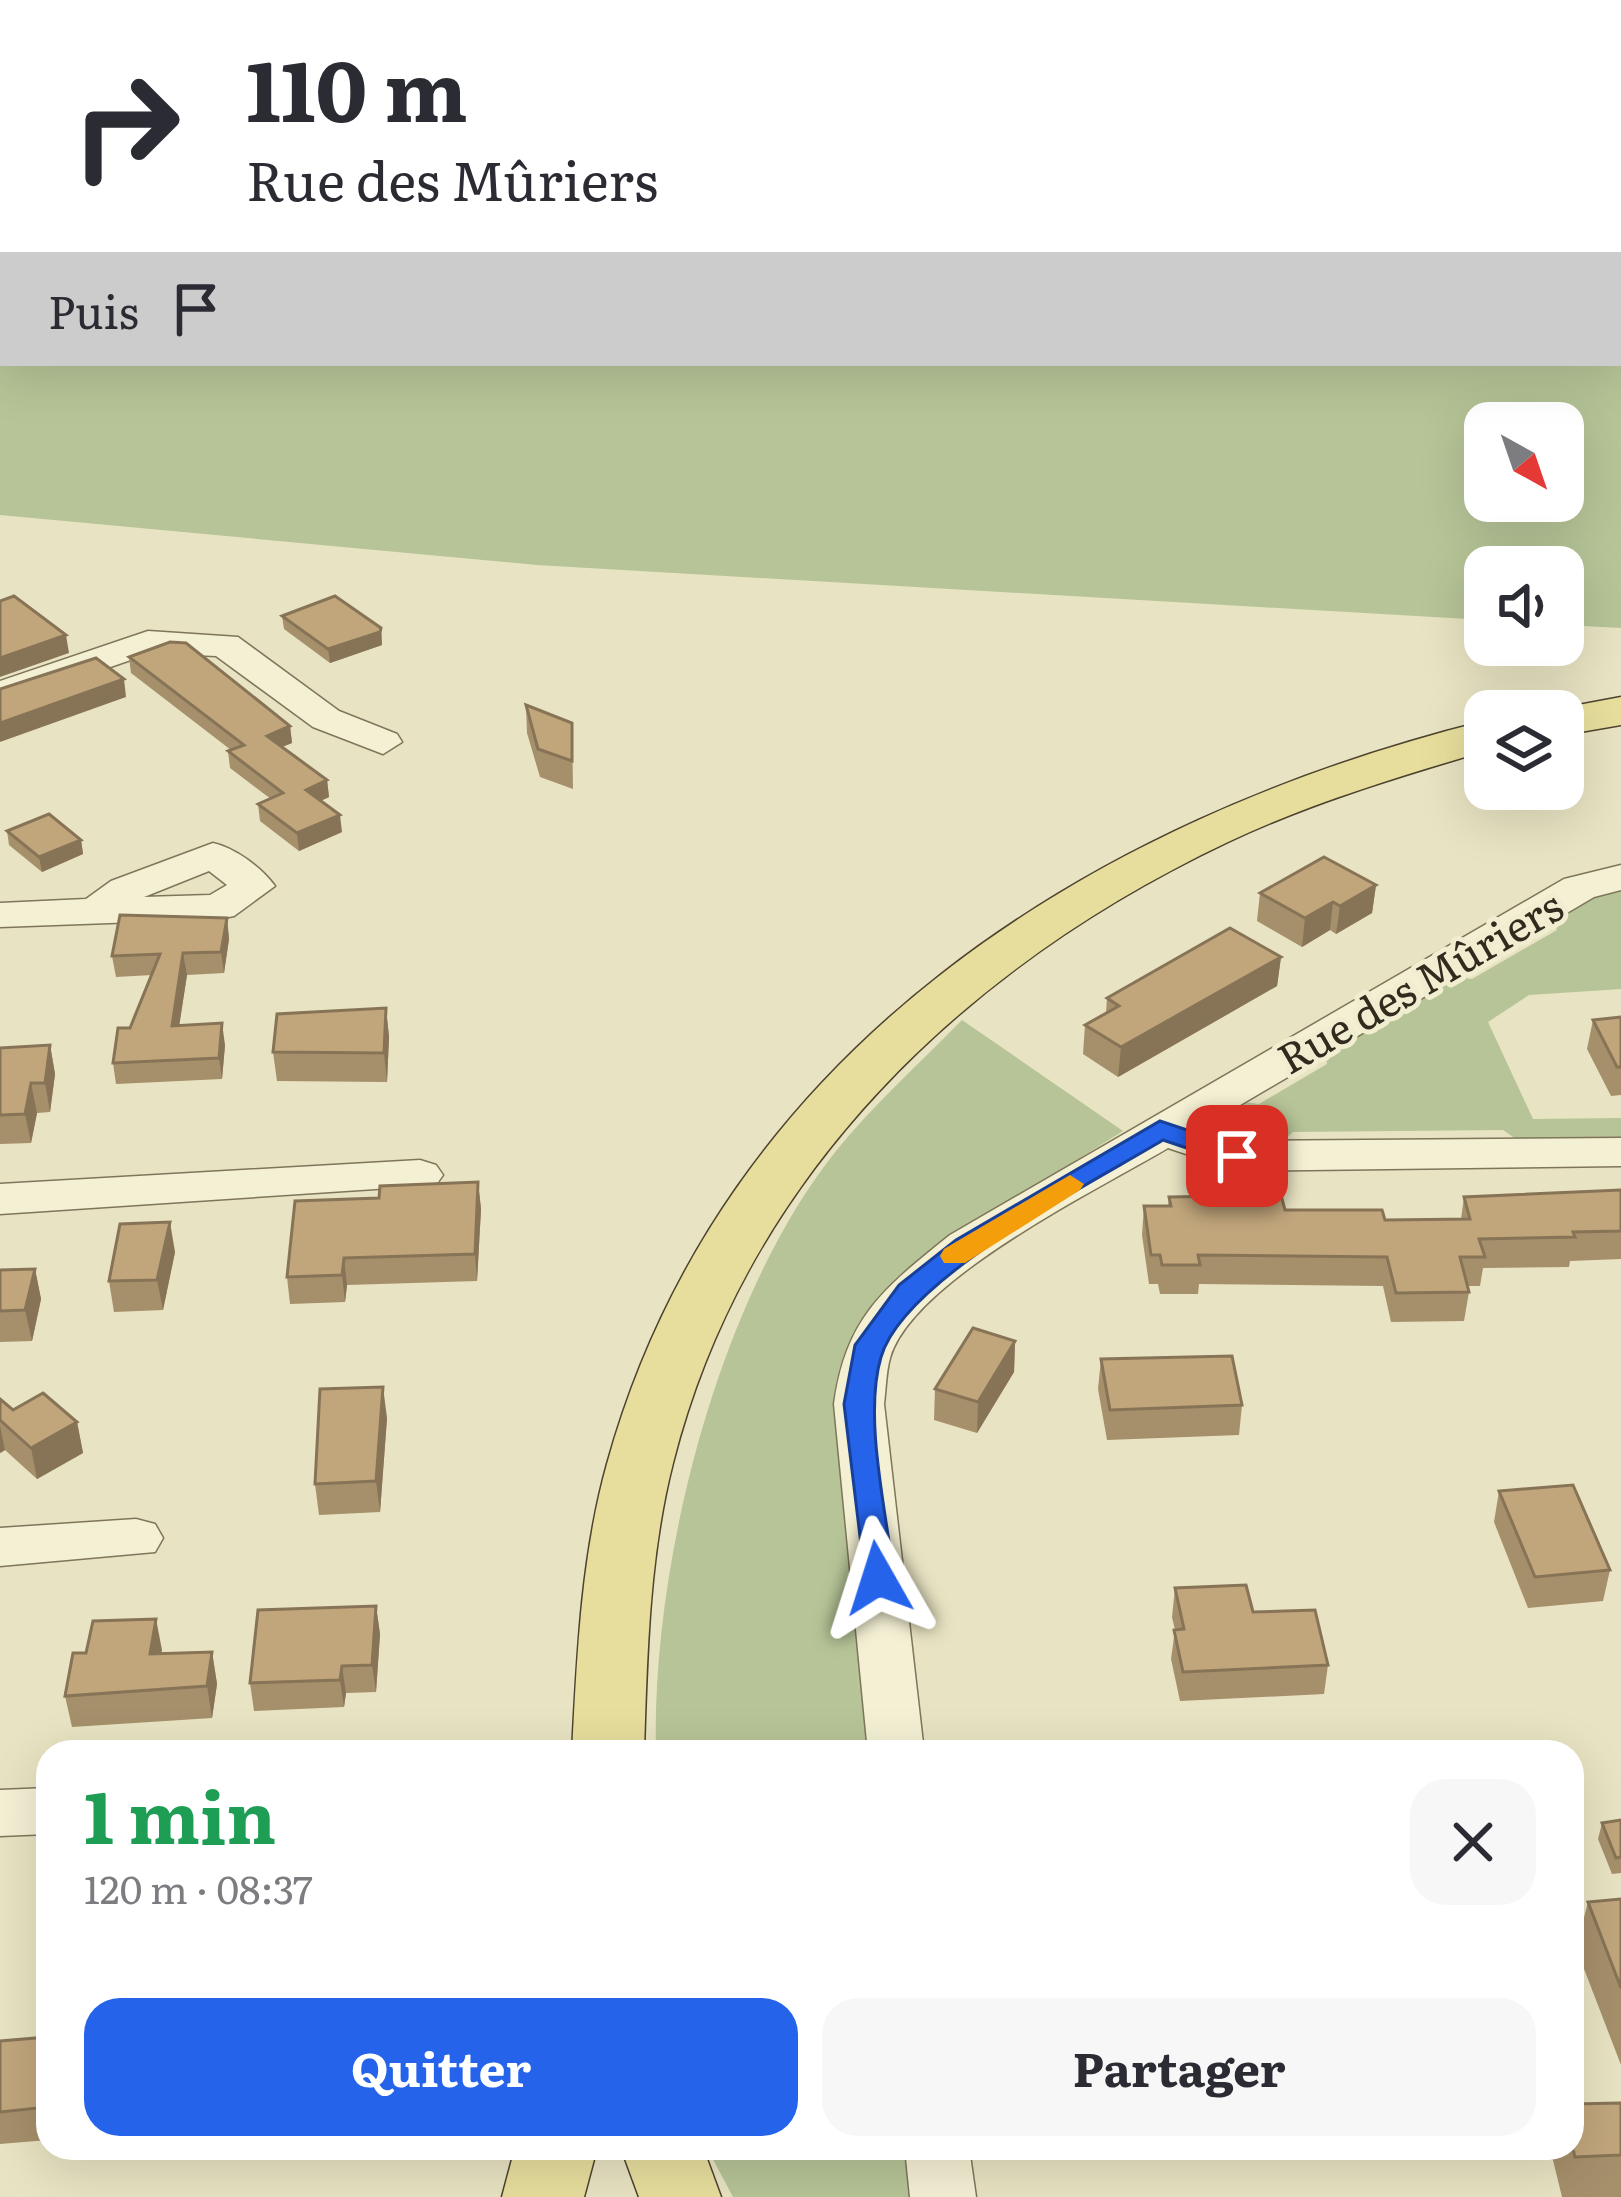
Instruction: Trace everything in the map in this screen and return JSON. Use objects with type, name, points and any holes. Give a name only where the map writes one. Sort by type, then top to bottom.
[{"type":"main road","points":[[1584,717],[1621,711]]},
{"type":"main road","points":[[609,1740],[623,1543],[649,1429],[696,1310],[754,1208],[829,1103],[905,1024],[971,969],[1121,871],[1304,790],[1464,742]]},
{"type":"main road","points":[[543,2197],[553,2160]]},
{"type":"main road","points":[[666,2160],[680,2197]]},
{"type":"street","points":[[0,694],[148,642],[225,645],[326,719],[383,742]]},
{"type":"street","name":"Rue des Mûriers","points":[[895,1740],[859,1404],[866,1352],[910,1292],[967,1246],[1160,1130],[1579,888],[1621,878]]},
{"type":"street","points":[[0,915],[92,914]]},
{"type":"street","points":[[1160,1130],[1237,1156],[1621,1152]]},
{"type":"street","points":[[0,1199],[420,1175]]},
{"type":"street","points":[[0,1547],[136,1538]]},
{"type":"street","points":[[0,1813],[36,1812]]},
{"type":"street","points":[[939,2160],[943,2197]]},
{"type":"green space","points":[[0,366],[1621,366],[1621,628],[1584,626],[1584,546],[1464,546],[1464,619],[537,565],[0,515]]},
{"type":"green space","points":[[1621,886],[1621,989],[1529,995],[1488,1022],[1533,1119],[1621,1118],[1621,1138],[1516,1139],[1503,1130],[1293,1132],[1284,1140],[1237,1137],[1221,1124],[1238,1101],[1259,1104],[1327,1064],[1325,1050],[1451,977],[1472,979],[1557,930],[1553,917],[1591,895]]},
{"type":"green space","points":[[962,1020],[1123,1131],[951,1239],[856,1332],[836,1389],[874,1740],[656,1740],[665,1600],[700,1437],[726,1357],[757,1281],[794,1211],[836,1151]]},
{"type":"green space","points":[[713,2160],[917,2160],[921,2197],[733,2197]]},
{"type":"building","points":[[14,596],[66,635],[0,658],[0,601]]},
{"type":"building","points":[[335,596],[381,628],[380,632],[328,649],[282,616]]},
{"type":"building","points":[[170,642],[186,643],[290,726],[267,736],[327,780],[306,790],[340,815],[297,833],[258,804],[283,793],[228,751],[244,745],[129,657]]},
{"type":"building","points":[[96,658],[124,679],[0,723],[0,689]]},
{"type":"building","points":[[526,705],[572,723],[572,761],[538,749]]},
{"type":"building","points":[[49,814],[81,840],[39,857],[7,831]]},
{"type":"building","points":[[1324,857],[1376,885],[1340,906],[1333,902],[1305,918],[1260,893]]},
{"type":"building","points":[[120,915],[227,918],[221,952],[183,953],[172,1026],[222,1023],[219,1058],[113,1063],[118,1028],[130,1028],[160,954],[112,956]]},
{"type":"building","points":[[1230,928],[1281,957],[1121,1047],[1085,1025],[1119,1006],[1107,998]]},
{"type":"building","points":[[386,1008],[384,1053],[273,1052],[277,1014]]},
{"type":"building","points":[[1621,1017],[1621,1067],[1617,1067],[1593,1020]]},
{"type":"building","points":[[50,1045],[45,1083],[31,1083],[25,1114],[0,1115],[0,1048]]},
{"type":"building","points":[[478,1182],[475,1254],[344,1258],[342,1275],[287,1277],[295,1201],[379,1198],[380,1186]]},
{"type":"building","points":[[1621,1190],[1621,1231],[1479,1239],[1485,1257],[1460,1257],[1469,1292],[1396,1293],[1387,1257],[1198,1255],[1200,1265],[1162,1265],[1160,1255],[1151,1255],[1144,1206],[1171,1206],[1169,1197],[1281,1195],[1285,1210],[1382,1210],[1385,1220],[1470,1219],[1464,1197]]},
{"type":"building","points":[[170,1222],[157,1280],[109,1281],[120,1224]]},
{"type":"building","points":[[35,1269],[25,1310],[0,1311],[0,1270]]},
{"type":"building","points":[[973,1328],[1015,1341],[978,1402],[935,1389]]},
{"type":"building","points":[[1232,1356],[1242,1405],[1110,1410],[1101,1359]]},
{"type":"building","points":[[383,1387],[376,1481],[315,1484],[320,1389]]},
{"type":"building","points":[[43,1393],[77,1422],[31,1448],[0,1420],[0,1399],[13,1410]]},
{"type":"building","points":[[1573,1485],[1610,1570],[1535,1577],[1499,1491]]},
{"type":"building","points":[[1246,1585],[1253,1612],[1315,1610],[1328,1665],[1183,1672],[1174,1630],[1184,1629],[1175,1588]]},
{"type":"building","points":[[376,1606],[372,1665],[342,1666],[340,1680],[250,1683],[258,1610]]},
{"type":"building","points":[[156,1619],[150,1654],[212,1652],[207,1686],[65,1696],[73,1653],[86,1653],[93,1621]]},
{"type":"building","points":[[1621,1820],[1621,1857],[1616,1858],[1602,1823]]},
{"type":"building","points":[[1621,1899],[1621,1988],[1588,1902]]},
{"type":"building","points":[[36,2038],[36,2108],[0,2112],[0,2041]]},
{"type":"building","points":[[1621,2103],[1621,2155],[1584,2157],[1584,2104]]},
{"type":"slow traffic","points":[[955,1256],[1070,1184]]},
{"type":"route","points":[[878,1578],[859,1404],[866,1352],[910,1292],[967,1246],[1160,1130],[1237,1156]]}]
